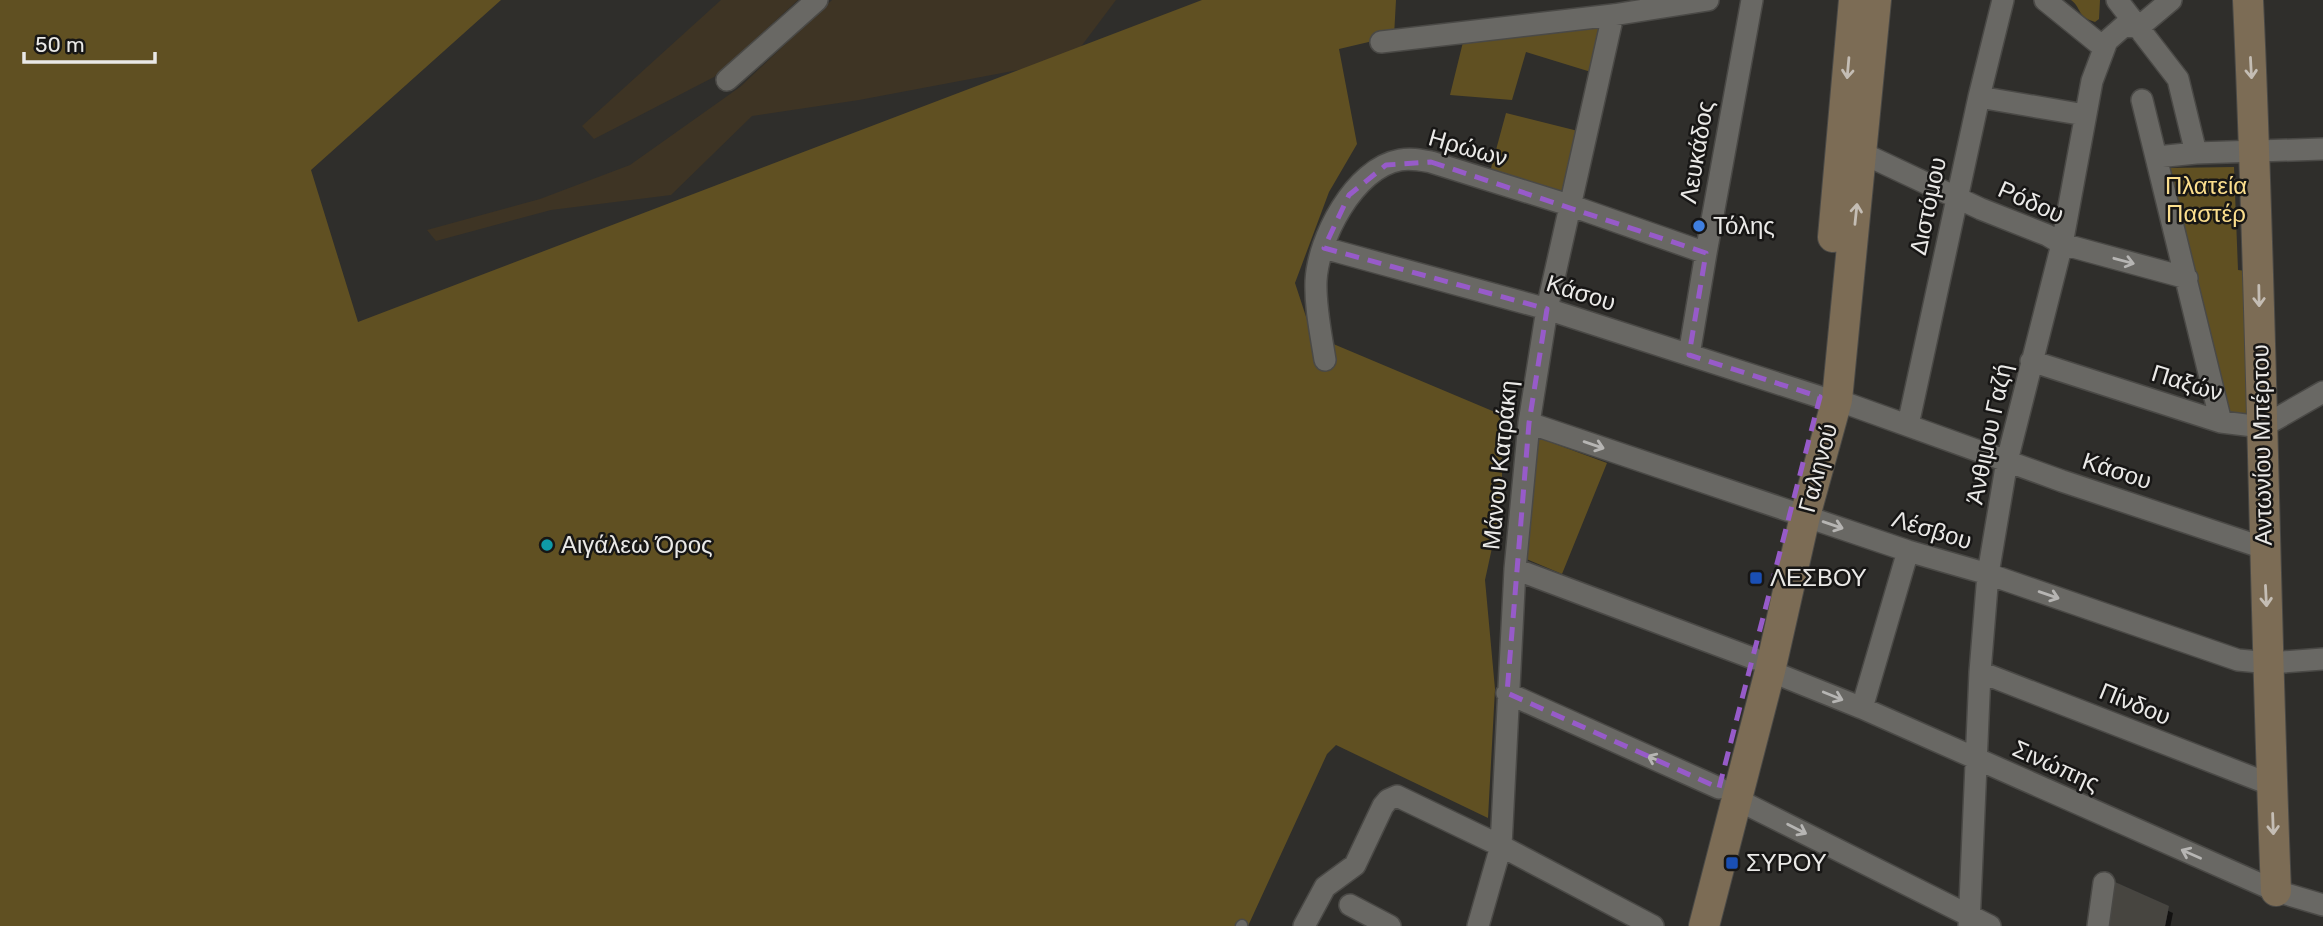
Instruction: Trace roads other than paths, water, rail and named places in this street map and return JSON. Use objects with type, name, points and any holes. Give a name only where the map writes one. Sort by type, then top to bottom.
[{"type":"street","points":[[727,80],[817,0]]},
{"type":"street","points":[[1381,42],[1613,15],[1708,0]]},
{"type":"street","name":"Λευκάδος","points":[[1689,355],[1752,0]]},
{"type":"street","name":"Γαληνού","points":[[1828,399],[1854,0]]},
{"type":"street","name":"Γαληνού","points":[[1686,926],[1728,794],[1762,665],[1772,583],[1799,514],[1828,399],[1862,153],[1876,0]]},
{"type":"street","name":"Διστόμου","points":[[1908,425],[1979,97],[2003,0]]},
{"type":"street","points":[[2045,0],[2103,47],[2115,32],[2124,26],[2139,27],[2171,0]]},
{"type":"street","points":[[2117,0],[2178,79],[2196,153]]},
{"type":"street","name":"Αντωνίου Μπέρτου","points":[[2248,0],[2255,150],[2264,548],[2276,891]]},
{"type":"street","name":"Μάνου Κατράκη","points":[[1478,926],[1500,846],[1515,569],[1530,423],[1547,309],[1613,15]]},
{"type":"street","name":"Άνθιμου Γαζή","points":[[1970,921],[1980,673],[1988,574],[2007,461],[2062,244],[2092,81],[2103,47]]},
{"type":"street","points":[[1979,97],[2085,115]]},
{"type":"street","points":[[2142,100],[2221,422]]},
{"type":"street","points":[[2157,158],[2196,153],[2323,149]]},
{"type":"street","name":"Ρόδου","points":[[1862,153],[1957,198],[2048,234],[2062,244],[2187,278]]},
{"type":"street","name":"Ηρώων","points":[[1325,360],[1316,281],[1318,262],[1332,225],[1349,195],[1359,183],[1398,160],[1431,162],[1572,206],[1706,253]]},
{"type":"street","name":"Κάσου","points":[[1324,248],[1547,309],[1908,425],[2264,548]]},
{"type":"street","name":"Παξών","points":[[2031,361],[2221,422],[2262,427]]},
{"type":"street","points":[[2262,427],[2323,392]]},
{"type":"street","name":"Λέσβου","points":[[1530,423],[1908,551],[1988,574],[2238,660],[2270,663],[2323,659]]},
{"type":"street","points":[[1862,708],[1908,551]]},
{"type":"street","name":"Σινώπης","points":[[1515,569],[1762,665],[2276,891],[2323,905]]},
{"type":"street","name":"Πίνδου","points":[[1980,673],[2272,785]]},
{"type":"street","points":[[1507,693],[1728,794],[1970,921],[1990,926]]},
{"type":"street","name":"Γαληνού","points":[[1704,926],[1728,794]]},
{"type":"street","points":[[1304,926],[1325,887],[1355,865],[1384,806],[1388,800],[1397,796],[1653,926]]},
{"type":"street","points":[[2098,926],[2104,883]]},
{"type":"street","points":[[1350,905],[1390,926]]},
{"type":"place","name":"Τόλης","points":[[1699,226]]},
{"type":"place","name":"Αιγάλεω Όρος","points":[[547,545]]},
{"type":"place","name":"ΛΕΣΒΟΥ","points":[[1756,578]]},
{"type":"place","name":"ΣΥΡΟΥ","points":[[1732,863]]},
{"type":"park label","name":"Πλατεία Παστέρ","points":[[2206,200]]}]
